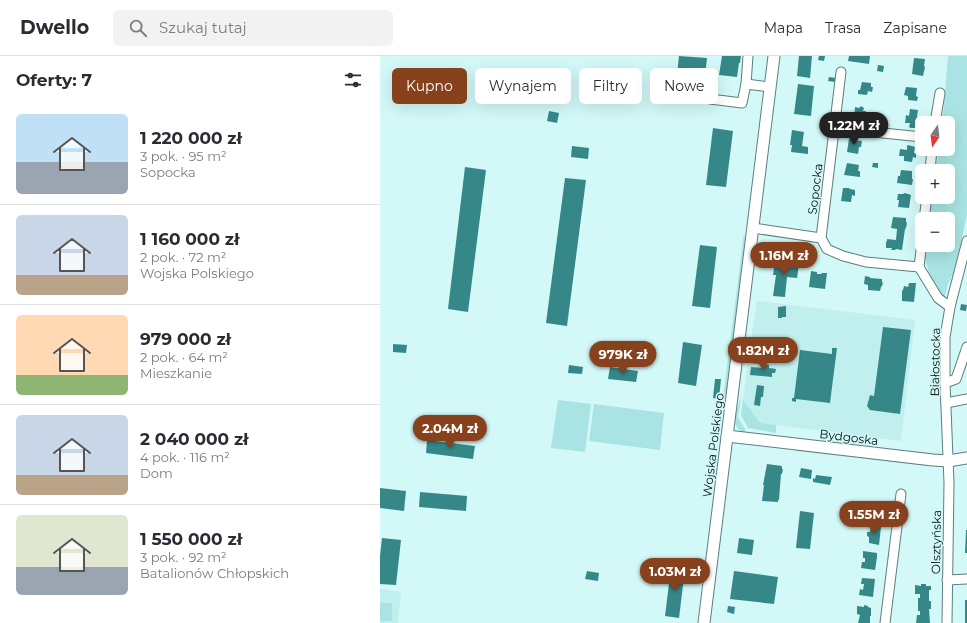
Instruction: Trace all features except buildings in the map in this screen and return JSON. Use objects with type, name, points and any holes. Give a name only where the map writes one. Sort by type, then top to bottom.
[{"type":"street","points":[[718,101],[742,103],[746,84],[748,56]]},
{"type":"street","name":"Wojska Polskiego","points":[[704,623],[774,56]]},
{"type":"street","name":"Sopocka","points":[[821,238],[841,72]]},
{"type":"street","points":[[746,84],[770,87]]},
{"type":"street","points":[[936,116],[940,93]]},
{"type":"street","points":[[834,128],[915,136]]},
{"type":"street","points":[[752,228],[821,238],[828,249],[844,256],[866,262],[919,267]]},
{"type":"street","name":"Białostocka","points":[[948,461],[944,337],[967,241]]},
{"type":"street","points":[[921,252],[919,267],[938,298],[950,308]]},
{"type":"street","points":[[945,383],[956,378],[967,347]]},
{"type":"street","points":[[946,403],[967,399]]},
{"type":"street","name":"Bydgoska","points":[[727,436],[948,461],[967,458]]},
{"type":"street","name":"Olsztyńska","points":[[947,623],[948,461]]},
{"type":"street","points":[[885,623],[901,494]]},
{"type":"street","points":[[947,580],[967,579]]},
{"type":"shaded area","points":[[948,56],[967,56],[967,214],[953,274],[948,284],[944,300],[931,278],[925,259],[926,252],[955,252],[955,212],[931,212],[931,204],[955,204],[955,164],[937,164],[938,156],[955,156],[955,116],[943,116]]},
{"type":"shaded area","points":[[744,233],[744,251],[726,397],[723,398]]},
{"type":"shaded area","points":[[757,301],[915,320],[901,441],[760,423],[743,401]]},
{"type":"shaded area","points":[[740,399],[738,417],[745,429],[746,434],[737,427],[735,419]]},
{"type":"shaded area","points":[[743,399],[760,423],[776,425],[776,433],[748,428],[741,415]]},
{"type":"shaded area","points":[[558,400],[591,404],[585,452],[551,448]]},
{"type":"shaded area","points":[[594,404],[664,413],[660,450],[589,441]]},
{"type":"shaded area","points":[[798,449],[930,465],[796,451]]},
{"type":"shaded area","points":[[380,589],[401,592],[398,623],[380,623]]},
{"type":"shaded area","points":[[380,603],[392,603],[392,621],[380,621]]}]
